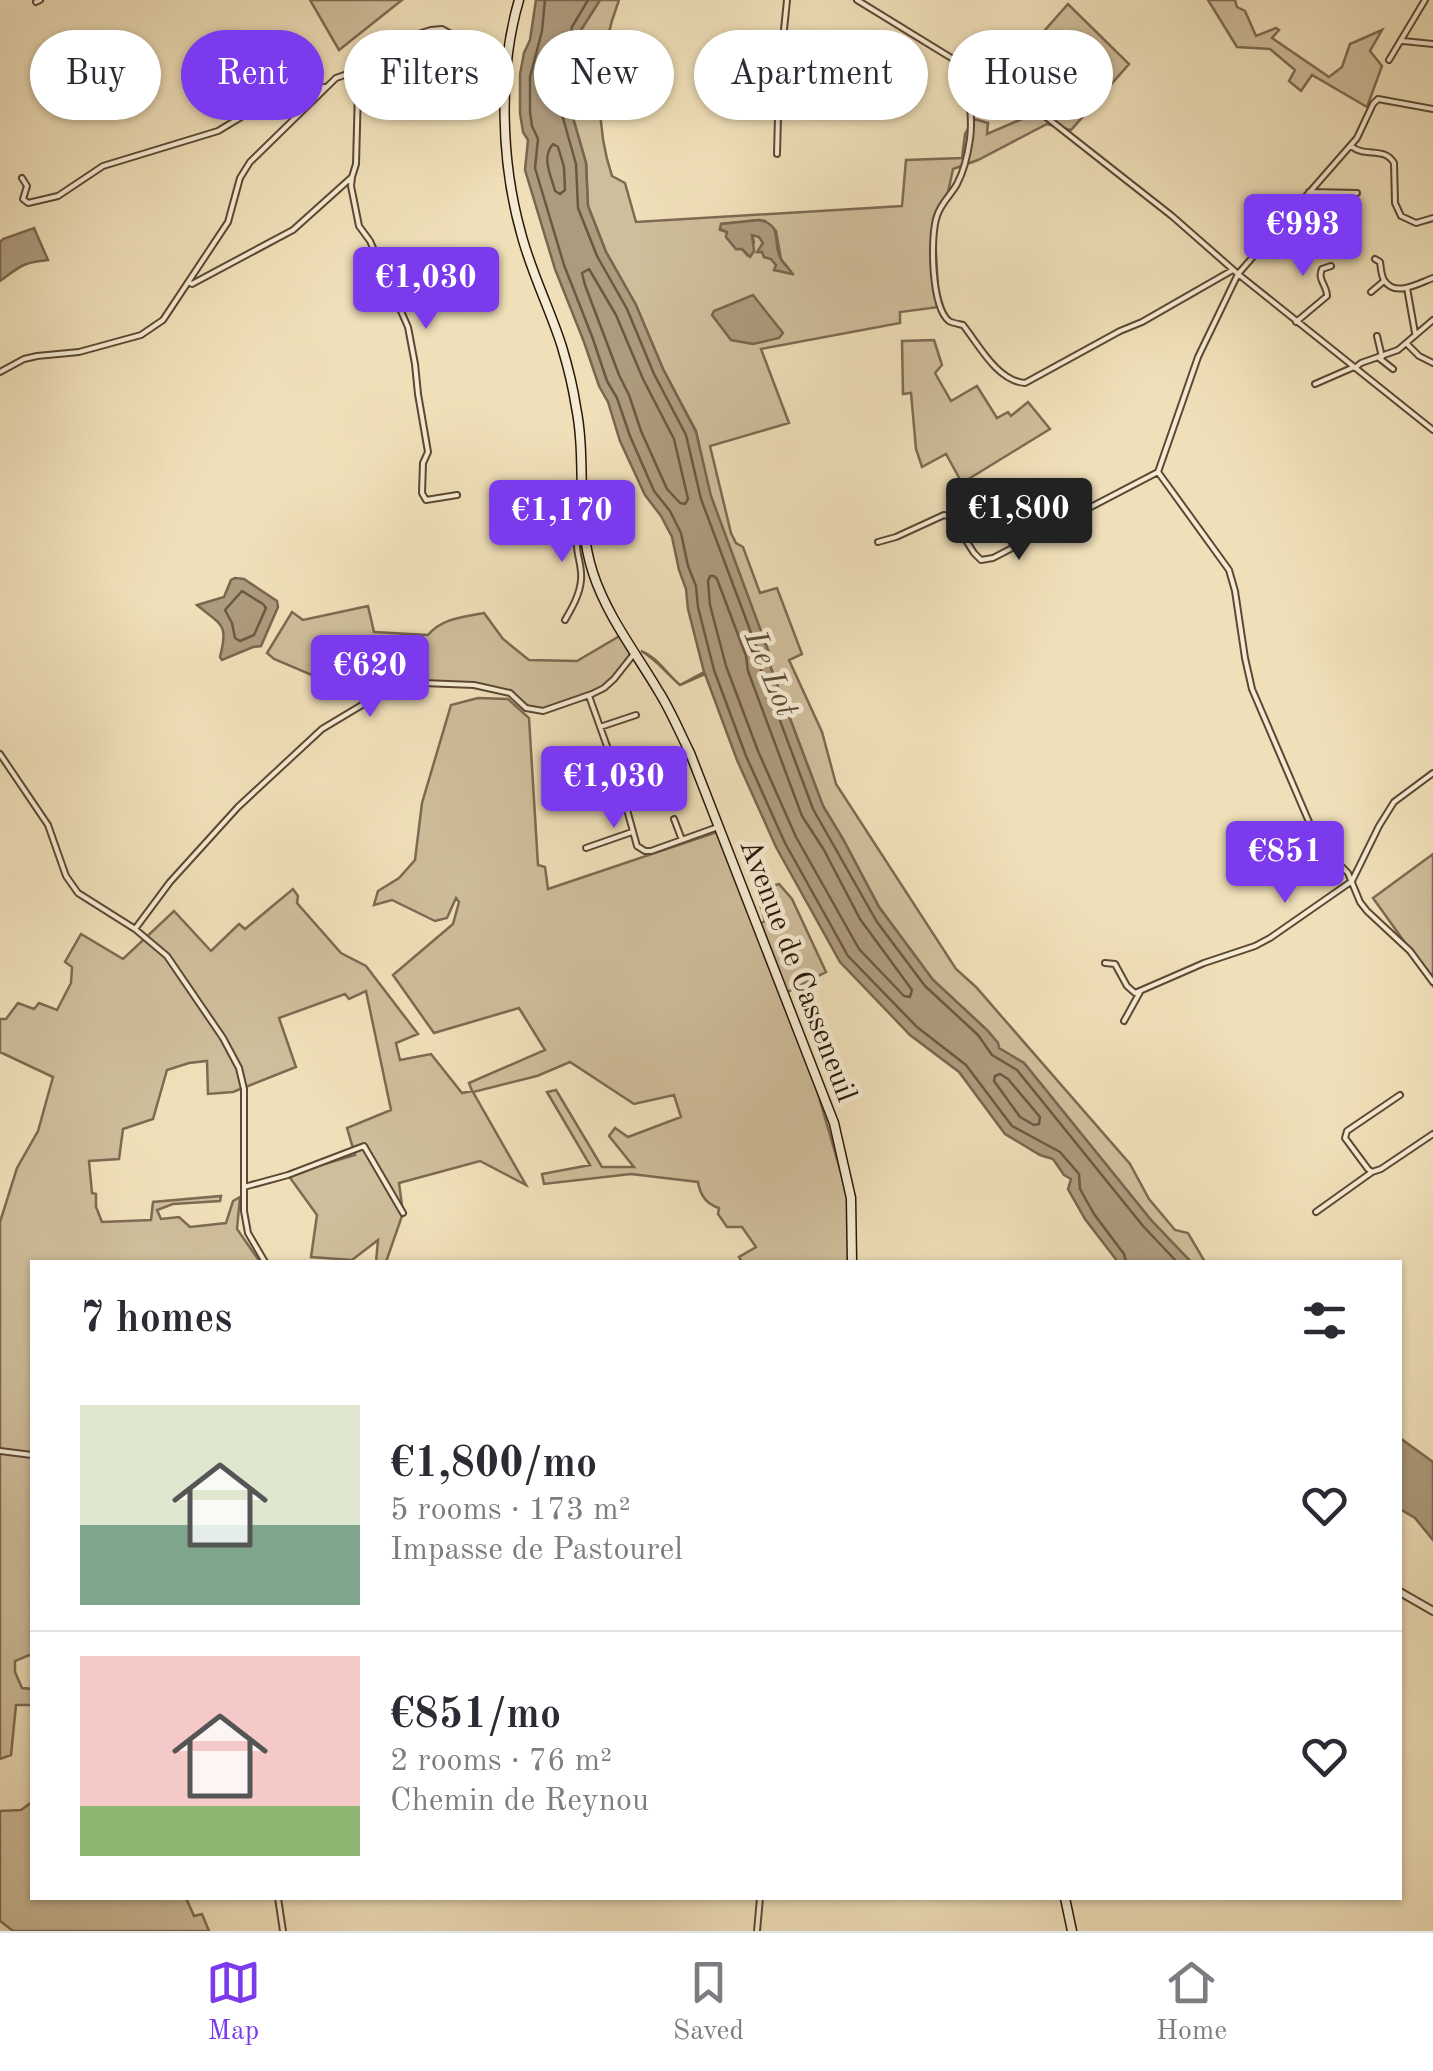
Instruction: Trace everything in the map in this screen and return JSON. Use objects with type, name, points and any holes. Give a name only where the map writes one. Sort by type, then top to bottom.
[{"type":"main road","name":"Avenue de Casseneuil","points":[[511,30],[519,0]]},
{"type":"main road","name":"Avenue de Casseneuil","points":[[506,120],[506,150],[520,230],[562,347],[578,411],[584,526],[591,570],[605,604],[663,698],[689,752],[834,1122],[851,1198],[852,1260]]},
{"type":"main road","points":[[1064,1900],[1072,1931]]},
{"type":"street","points":[[777,154],[787,0]]},
{"type":"street","points":[[858,0],[948,55]]},
{"type":"street","points":[[1389,60],[1425,0]]},
{"type":"street","points":[[1400,41],[1433,44]]},
{"type":"street","points":[[0,372],[24,359],[78,352],[141,335],[163,320],[228,222],[240,178],[250,162],[325,87],[344,75]]},
{"type":"street","points":[[22,178],[27,186],[23,199],[28,203],[58,196],[103,166],[218,131],[291,88],[325,87]]},
{"type":"street","points":[[878,542],[944,515],[952,518],[981,560],[993,558],[1158,472],[1198,357],[1236,272],[1350,146],[1378,99],[1433,108]]},
{"type":"street","points":[[357,120],[351,186],[359,226],[370,241],[408,327],[428,452],[423,463],[422,493],[426,500],[458,495]]},
{"type":"street","points":[[969,120],[970,139],[962,171],[935,220],[936,293],[947,320],[964,325],[1004,375],[1015,382],[1024,383],[1236,272]]},
{"type":"street","points":[[1051,120],[1433,430]]},
{"type":"street","points":[[1350,146],[1358,153],[1386,153],[1392,157],[1395,203],[1401,216],[1416,223],[1433,218]]},
{"type":"street","points":[[188,282],[192,284],[293,230],[352,177]]},
{"type":"street","points":[[1309,192],[1357,193]]},
{"type":"street","points":[[1375,259],[1380,262],[1384,281],[1392,287],[1407,288],[1433,278]]},
{"type":"street","points":[[1296,322],[1327,296],[1320,274],[1330,266]]},
{"type":"street","points":[[1371,292],[1384,281]]},
{"type":"street","points":[[1407,288],[1416,336]]},
{"type":"street","points":[[1314,384],[1407,344],[1433,320]]},
{"type":"street","points":[[1377,336],[1380,357],[1393,368]]},
{"type":"street","points":[[1407,344],[1418,356],[1433,363]]},
{"type":"street","points":[[1158,472],[1226,564],[1236,590],[1252,688],[1316,836],[1352,881],[1360,902],[1410,951],[1433,982]]},
{"type":"street","points":[[565,620],[581,582],[576,538],[584,526]]},
{"type":"street","points":[[135,930],[170,882],[238,807],[322,729],[381,691],[423,683],[474,685],[510,692],[526,708],[544,711],[604,688],[635,652]]},
{"type":"street","points":[[589,696],[637,846],[651,851],[719,827]]},
{"type":"street","points":[[600,727],[636,715]]},
{"type":"street","points":[[0,754],[48,825],[66,876],[78,893],[167,956],[239,1068],[244,1089],[244,1211],[248,1233],[264,1260]]},
{"type":"street","points":[[1105,963],[1115,964],[1134,993],[1256,946],[1352,881],[1394,802],[1433,774]]},
{"type":"street","points":[[579,795],[619,782]]},
{"type":"street","points":[[674,819],[682,840]]},
{"type":"street","points":[[586,848],[632,832]]},
{"type":"street","points":[[1124,1021],[1140,992]]},
{"type":"street","points":[[1372,1172],[1345,1138],[1347,1131],[1400,1095]]},
{"type":"street","points":[[1316,1212],[1433,1134]]},
{"type":"street","points":[[244,1187],[288,1176],[364,1146],[402,1213]]},
{"type":"street","points":[[0,1451],[30,1455]]},
{"type":"street","points":[[1402,1593],[1433,1611]]},
{"type":"street","points":[[278,1900],[283,1931]]},
{"type":"street","points":[[758,1931],[760,1900]]},
{"type":"shaded area","points":[[310,0],[402,0],[364,30],[344,30],[344,46],[339,50]]},
{"type":"shaded area","points":[[600,0],[619,0],[610,30],[581,30]]},
{"type":"shaded area","points":[[1208,0],[1235,0],[1237,7],[1245,11],[1256,36],[1276,28],[1279,30],[1272,38],[1329,77],[1342,67],[1350,44],[1382,30],[1370,51],[1382,66],[1367,107],[1312,75],[1301,91],[1289,81],[1295,70],[1270,49],[1237,47]]},
{"type":"shaded area","points":[[1068,4],[1094,30],[1045,30]]},
{"type":"shaded area","points":[[1113,48],[1129,64],[1113,82]]},
{"type":"shaded area","points":[[574,120],[601,120],[612,176],[625,183],[636,222],[902,206],[906,160],[962,158],[965,134],[973,120],[988,123],[987,134],[1020,120],[1080,120],[1071,130],[1047,124],[953,169],[947,197],[934,217],[939,307],[900,312],[900,323],[761,349],[789,423],[710,446],[731,533],[743,547],[760,593],[777,588],[802,654],[789,660],[822,732],[836,784],[956,969],[1130,1164],[1149,1199],[1175,1230],[1188,1233],[1204,1260],[1189,1260],[1151,1220],[1024,1063],[998,1048],[987,1030],[933,980],[879,907],[823,806],[710,496],[696,431],[606,252],[588,206],[586,163]],"holes":[[[765,221],[776,231],[781,259],[792,273],[775,270],[777,265],[758,252],[763,243],[759,236],[752,235],[754,242],[747,255],[736,249],[726,237],[727,232],[720,230],[722,224]]]},
{"type":"shaded area","points":[[934,340],[942,365],[935,373],[951,401],[977,386],[997,418],[1008,412],[1011,416],[1028,402],[1050,429],[962,483],[946,454],[922,467],[916,449],[911,393],[903,394],[902,341]]},
{"type":"shaded area","points":[[368,606],[374,632],[428,635],[447,622],[484,613],[503,639],[529,660],[577,661],[623,634],[635,652],[604,688],[543,711],[526,708],[510,693],[474,685],[423,683],[354,693],[267,653],[292,612],[303,620]]},
{"type":"shaded area","points":[[478,698],[508,699],[529,718],[538,865],[545,867],[548,889],[717,832],[756,926],[765,921],[756,891],[779,884],[792,899],[826,972],[782,995],[816,1087],[848,1197],[849,1260],[741,1260],[739,1257],[756,1247],[742,1227],[727,1227],[718,1214],[719,1208],[704,1198],[698,1182],[631,1174],[544,1184],[542,1174],[590,1165],[547,1092],[556,1090],[602,1167],[634,1167],[609,1136],[615,1128],[628,1137],[681,1117],[674,1095],[634,1104],[570,1062],[537,1076],[473,1092],[526,1185],[480,1161],[399,1183],[403,1213],[387,1260],[376,1260],[378,1240],[352,1260],[311,1257],[317,1215],[288,1175],[355,1155],[347,1128],[391,1110],[366,991],[349,999],[345,994],[279,1018],[296,1067],[233,1092],[208,1094],[207,1061],[167,1070],[153,1119],[123,1129],[119,1159],[89,1161],[92,1193],[96,1194],[102,1222],[151,1220],[153,1202],[221,1196],[220,1201],[173,1204],[157,1210],[161,1219],[179,1217],[190,1227],[226,1223],[233,1201],[240,1197],[237,1229],[259,1260],[30,1260],[30,1655],[15,1661],[15,1672],[22,1688],[30,1689],[30,1705],[16,1705],[11,1755],[0,1759],[0,1222],[17,1168],[38,1131],[53,1077],[0,1052],[0,1019],[6,1019],[18,1003],[34,1009],[39,1003],[57,1010],[71,983],[72,967],[65,962],[81,934],[123,959],[174,911],[211,951],[239,924],[245,929],[293,889],[297,903],[341,953],[366,966],[418,1034],[396,1043],[400,1060],[431,1054],[462,1093],[472,1091],[469,1083],[545,1050],[519,1008],[434,1033],[393,975],[453,924],[459,902],[456,898],[447,918],[435,921],[392,900],[374,905],[378,891],[399,878],[415,860],[422,803],[451,705]]},
{"type":"shaded area","points":[[1433,854],[1433,986],[1373,898]]},
{"type":"shaded area","points":[[30,1803],[30,1900],[187,1900],[194,1916],[202,1914],[209,1931],[13,1931],[0,1921],[0,1811],[21,1810]]},
{"type":"water","name":"Le Lot","points":[[536,0],[600,0],[581,30],[534,30],[534,120],[574,120],[586,163],[588,206],[606,252],[636,305],[696,432],[711,496],[823,806],[879,907],[933,980],[987,1030],[999,1048],[1024,1063],[1151,1220],[1189,1260],[1116,1260],[1085,1219],[1068,1189],[1071,1179],[1053,1159],[1005,1134],[959,1072],[910,1035],[840,962],[776,847],[737,760],[705,674],[680,685],[704,672],[686,589],[672,537],[645,495],[620,441],[555,269],[525,170],[528,140],[520,113],[524,53]]},
{"type":"water","points":[[759,220],[775,231],[779,255],[792,274],[774,270],[776,265],[771,259],[757,252],[763,243],[759,237],[752,235],[754,251],[750,257],[736,249],[726,237],[727,232],[720,229],[721,224]]},
{"type":"water","points":[[34,228],[48,260],[22,266],[0,281],[0,242]]},
{"type":"water","points":[[753,295],[783,333],[779,338],[753,344],[731,340],[712,315]]},
{"type":"water","points":[[235,578],[244,579],[277,601],[278,607],[261,646],[222,660],[221,626],[197,605],[224,597]]},
{"type":"water","points":[[1402,1439],[1433,1462],[1433,1540],[1415,1518],[1402,1510]]}]
